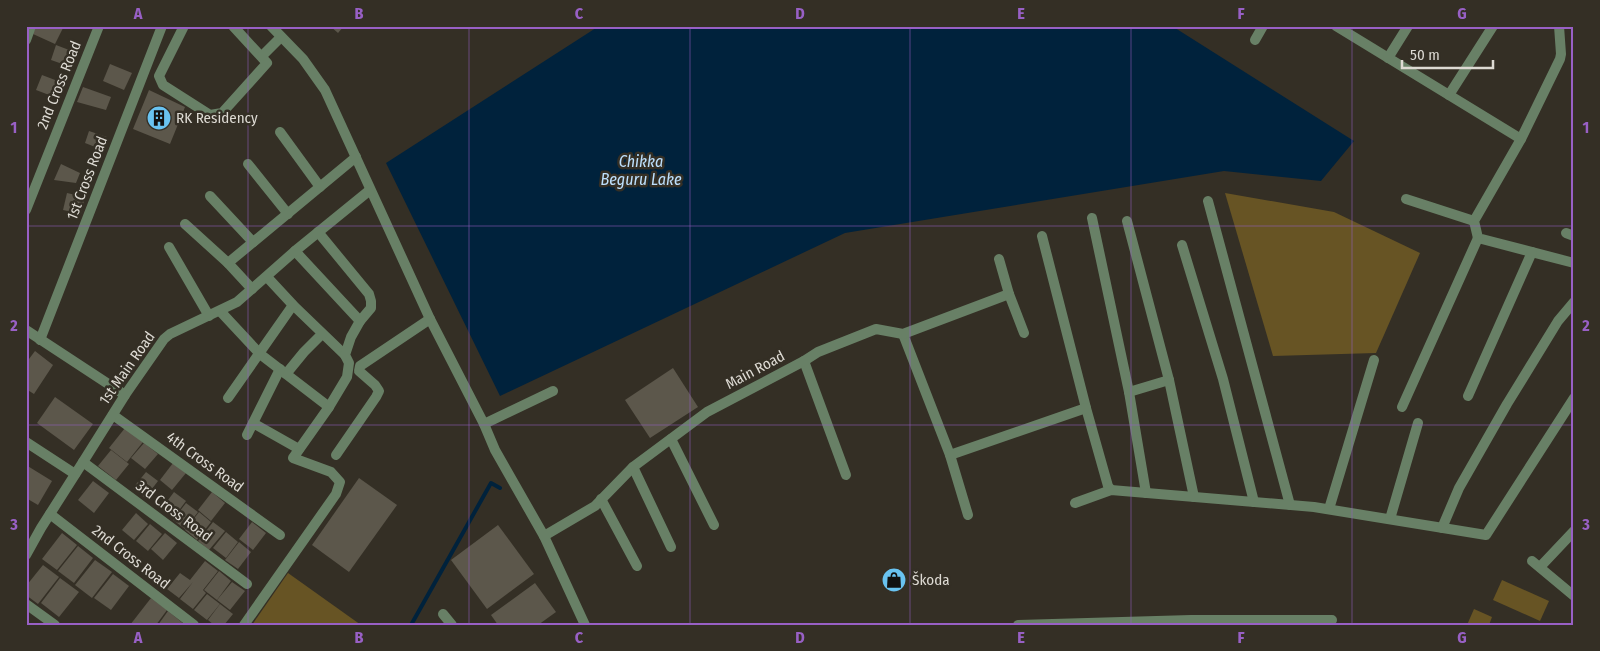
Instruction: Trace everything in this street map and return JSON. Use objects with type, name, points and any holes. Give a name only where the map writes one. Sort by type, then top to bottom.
[{"type":"street","points":[[26,40],[31,26]]},
{"type":"street","name":"2nd Cross Road","points":[[26,210],[99,26]]},
{"type":"street","name":"1st Cross Road","points":[[40,340],[162,26]]},
{"type":"street","points":[[184,26],[159,76],[163,85],[210,115],[222,112],[267,63],[233,26]]},
{"type":"street","points":[[271,26],[303,59],[325,90],[430,319],[484,424],[495,450],[544,536],[585,625]]},
{"type":"street","points":[[1255,40],[1263,26]]},
{"type":"street","points":[[1336,26],[1521,138]]},
{"type":"street","points":[[1388,58],[1408,26]]},
{"type":"street","points":[[1449,95],[1493,26]]},
{"type":"street","points":[[1402,407],[1478,238],[1474,221],[1521,138],[1560,59],[1562,54],[1559,26]]},
{"type":"street","points":[[262,56],[281,36]]},
{"type":"street","points":[[151,54],[168,58]]},
{"type":"street","points":[[280,132],[320,187]]},
{"type":"street","points":[[228,263],[356,158]]},
{"type":"street","points":[[248,164],[288,214]]},
{"type":"street","name":"1st Main Road","points":[[26,556],[82,462],[164,339],[170,334],[237,302],[370,190]]},
{"type":"street","points":[[210,196],[253,242]]},
{"type":"street","points":[[1406,199],[1474,221]]},
{"type":"street","points":[[1208,201],[1290,505]]},
{"type":"street","points":[[1092,218],[1129,392],[1146,493]]},
{"type":"street","points":[[1127,221],[1169,380],[1194,497]]},
{"type":"street","points":[[185,224],[228,263],[252,289]]},
{"type":"street","points":[[318,232],[369,294],[371,301],[371,308],[360,321],[351,337],[345,355]]},
{"type":"street","points":[[1042,236],[1086,408],[1108,486],[1111,490]]},
{"type":"street","points":[[1478,238],[1574,263]]},
{"type":"street","points":[[1182,245],[1223,378],[1254,502]]},
{"type":"street","points":[[169,247],[209,316]]},
{"type":"street","points":[[295,252],[360,321]]},
{"type":"street","points":[[1468,396],[1532,252]]},
{"type":"street","points":[[999,260],[1009,294],[1024,333]]},
{"type":"street","points":[[244,625],[336,494],[340,482],[331,472],[293,458],[347,378],[349,363],[345,355],[292,306],[267,277]]},
{"type":"street","points":[[968,515],[950,455],[903,334],[1009,294]]},
{"type":"street","points":[[1442,528],[1459,488],[1507,404],[1558,321],[1574,302]]},
{"type":"street","points":[[228,398],[292,306]]},
{"type":"street","points":[[220,311],[260,354],[329,407]]},
{"type":"street","points":[[336,455],[379,391],[359,371],[360,366],[430,319]]},
{"type":"street","name":"Main Road","points":[[544,536],[595,506],[633,467],[707,412],[818,352],[876,328],[903,334]]},
{"type":"street","points":[[26,330],[125,395]]},
{"type":"street","points":[[247,435],[283,372],[322,334]]},
{"type":"street","points":[[1329,509],[1374,360]]},
{"type":"street","points":[[804,361],[846,475]]},
{"type":"street","points":[[1129,392],[1169,380]]},
{"type":"street","points":[[484,424],[553,391]]},
{"type":"street","points":[[1075,503],[1111,490],[1329,509],[1486,535],[1574,398]]},
{"type":"street","points":[[950,455],[1086,408]]},
{"type":"street","name":"4th Cross Road","points":[[112,415],[280,535]]},
{"type":"street","points":[[253,423],[299,448]]},
{"type":"street","points":[[1390,519],[1418,423]]},
{"type":"street","points":[[671,439],[714,525]]},
{"type":"street","points":[[26,442],[75,474]]},
{"type":"street","name":"3rd Cross Road","points":[[82,462],[247,584]]},
{"type":"street","points":[[633,467],[670,547]]},
{"type":"street","points":[[601,499],[636,566]]},
{"type":"street","name":"2nd Cross Road","points":[[50,514],[194,625]]},
{"type":"street","points":[[1574,531],[1536,564],[1574,596]]},
{"type":"street","points":[[26,604],[55,625]]},
{"type":"street","points":[[443,614],[452,625]]},
{"type":"street","points":[[1018,625],[1191,620],[1332,620]]},
{"type":"shaded area","points":[[1225,193],[1334,212],[1420,253],[1376,353],[1273,356]]},
{"type":"shaded area","points":[[288,573],[361,625],[252,625]]},
{"type":"shaded area","points":[[1502,580],[1549,601],[1540,621],[1493,600]]},
{"type":"shaded area","points":[[1474,609],[1492,617],[1489,625],[1467,625]]},
{"type":"water","name":"Chikka Beguru Lake","points":[[599,26],[1172,26],[1354,141],[1321,181],[1224,171],[845,233],[500,396],[386,163]]},
{"type":"building","points":[[36,26],[59,26],[63,28],[55,44],[33,34]]},
{"type":"building","points":[[330,26],[344,26],[338,33]]},
{"type":"building","points":[[56,45],[77,53],[71,67],[51,60]]},
{"type":"building","points":[[110,64],[132,73],[124,90],[103,81]]},
{"type":"building","points":[[42,75],[63,83],[57,98],[36,90]]},
{"type":"building","points":[[83,87],[111,97],[106,110],[77,102]]},
{"type":"building","name":"RK Residency","points":[[149,90],[185,107],[170,144],[133,129]]},
{"type":"building","points":[[89,131],[107,137],[103,150],[85,143]]},
{"type":"building","points":[[61,164],[80,173],[76,183],[54,180]]},
{"type":"building","points":[[67,193],[85,197],[81,214],[63,210]]},
{"type":"building","points":[[35,351],[53,365],[34,394],[26,389],[26,363]]},
{"type":"building","points":[[673,368],[698,407],[650,438],[625,400]]},
{"type":"building","points":[[55,397],[93,424],[74,450],[37,423]]},
{"type":"building","points":[[125,428],[143,442],[127,462],[109,448]]},
{"type":"building","points":[[144,443],[158,454],[145,469],[131,458]]},
{"type":"building","points":[[111,450],[129,464],[116,480],[98,466]]},
{"type":"building","points":[[173,463],[186,473],[172,490],[160,480]]},
{"type":"building","points":[[26,465],[52,481],[38,505],[26,498]]},
{"type":"building","points":[[146,472],[158,481],[145,498],[133,488]]},
{"type":"building","points":[[359,478],[397,505],[349,572],[312,545]]},
{"type":"building","points":[[93,481],[109,493],[94,513],[78,500]]},
{"type":"building","points":[[174,492],[186,501],[174,517],[162,508]]},
{"type":"building","points":[[212,492],[225,503],[211,521],[198,510]]},
{"type":"building","points":[[186,503],[198,512],[185,529],[173,520]]},
{"type":"building","points":[[199,512],[211,522],[197,540],[185,530]]},
{"type":"building","points":[[136,513],[148,524],[134,540],[122,530]]},
{"type":"building","points":[[213,522],[225,531],[209,550],[198,541]]},
{"type":"building","points":[[252,522],[266,533],[253,550],[239,539]]},
{"type":"building","points":[[150,524],[162,534],[148,551],[136,541]]},
{"type":"building","points":[[498,525],[534,574],[487,609],[451,560]]},
{"type":"building","points":[[226,532],[238,542],[226,558],[213,548]]},
{"type":"building","points":[[62,533],[77,545],[57,570],[42,559]]},
{"type":"building","points":[[165,533],[177,543],[163,560],[151,549]]},
{"type":"building","points":[[239,542],[251,552],[238,569],[225,560]]},
{"type":"building","points":[[78,546],[93,558],[74,583],[58,571]]},
{"type":"building","points":[[95,560],[112,572],[92,598],[75,585]]},
{"type":"building","points":[[205,561],[218,571],[203,590],[206,593],[193,609],[180,599],[193,582],[179,598],[167,589],[180,573],[190,580]]},
{"type":"building","points":[[43,565],[59,577],[38,604],[26,595],[26,586]]},
{"type":"building","points":[[219,571],[231,581],[217,600],[204,590]]},
{"type":"building","points":[[113,574],[129,586],[111,610],[94,598]]},
{"type":"building","points":[[60,578],[79,592],[59,617],[41,603]]},
{"type":"building","points":[[232,582],[245,591],[230,610],[217,600]]},
{"type":"building","points":[[535,583],[556,612],[538,625],[498,625],[491,615]]},
{"type":"building","points":[[207,594],[220,604],[207,620],[194,610]]},
{"type":"building","points":[[151,598],[167,610],[156,625],[130,625]]},
{"type":"building","points":[[220,604],[233,614],[224,625],[214,625],[208,620]]},
{"type":"building","points":[[168,611],[185,625],[158,625]]},
{"type":"waterway","points":[[411,625],[491,483],[500,488]]},
{"type":"place","name":"RK Residency","points":[[159,118]]},
{"type":"place","name":"Škoda","points":[[894,580]]}]
